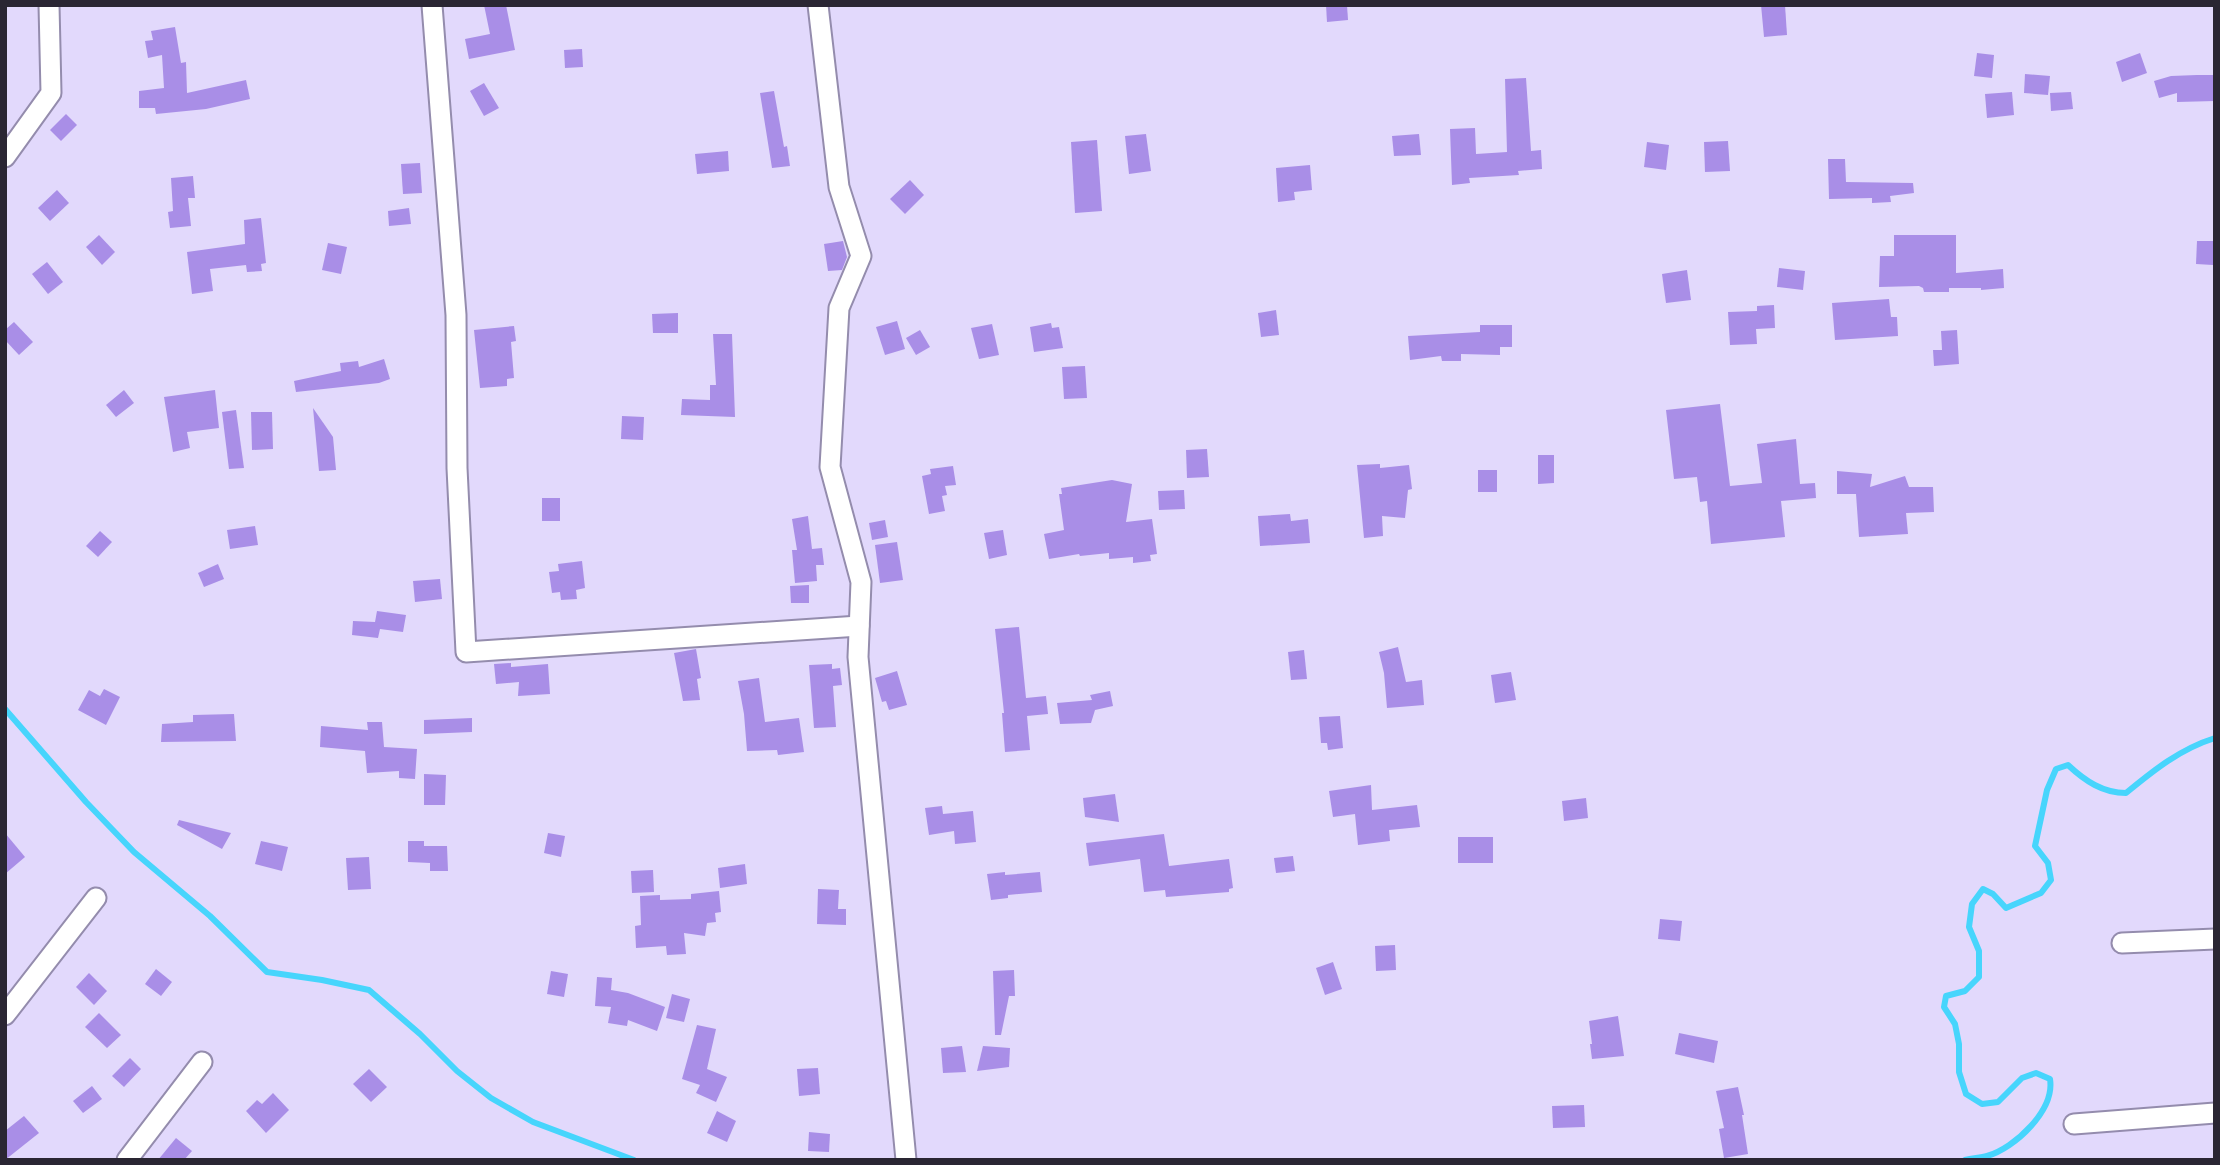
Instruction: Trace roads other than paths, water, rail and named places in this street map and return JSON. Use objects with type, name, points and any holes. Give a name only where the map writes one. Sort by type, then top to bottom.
[{"type":"street","points":[[5,158],[51,93],[49,5]]},
{"type":"street","points":[[432,5],[456,314],[457,468],[466,652],[859,626]]},
{"type":"street","points":[[818,5],[839,187],[861,256],[839,307],[830,467],[861,582],[858,657],[906,1160]]},
{"type":"street","points":[[5,1015],[96,898]]},
{"type":"street","points":[[2122,943],[2215,939]]},
{"type":"street","points":[[127,1160],[202,1062]]},
{"type":"street","points":[[2074,1124],[2215,1113]]},
{"type":"waterway","points":[[5,709],[86,802],[134,852],[210,916],[267,972],[369,990],[420,1034],[457,1071],[491,1098],[533,1122],[634,1160]]},
{"type":"waterway","points":[[1965,1160],[1998,1152],[2021,1136],[2040,1115],[2050,1091],[2050,1079],[2036,1073],[2022,1078],[1998,1102],[1982,1104],[1966,1094],[1959,1072],[1959,1044],[1955,1024],[1944,1007],[1946,996],[1965,991],[1979,977],[1979,951],[1969,927],[1972,904],[1983,889],[1993,894],[2006,908],[2041,893],[2051,880],[2048,863],[2035,846],[2047,790],[2056,769],[2068,765],[2095,785],[2126,793],[2179,754],[2215,738]]}]
